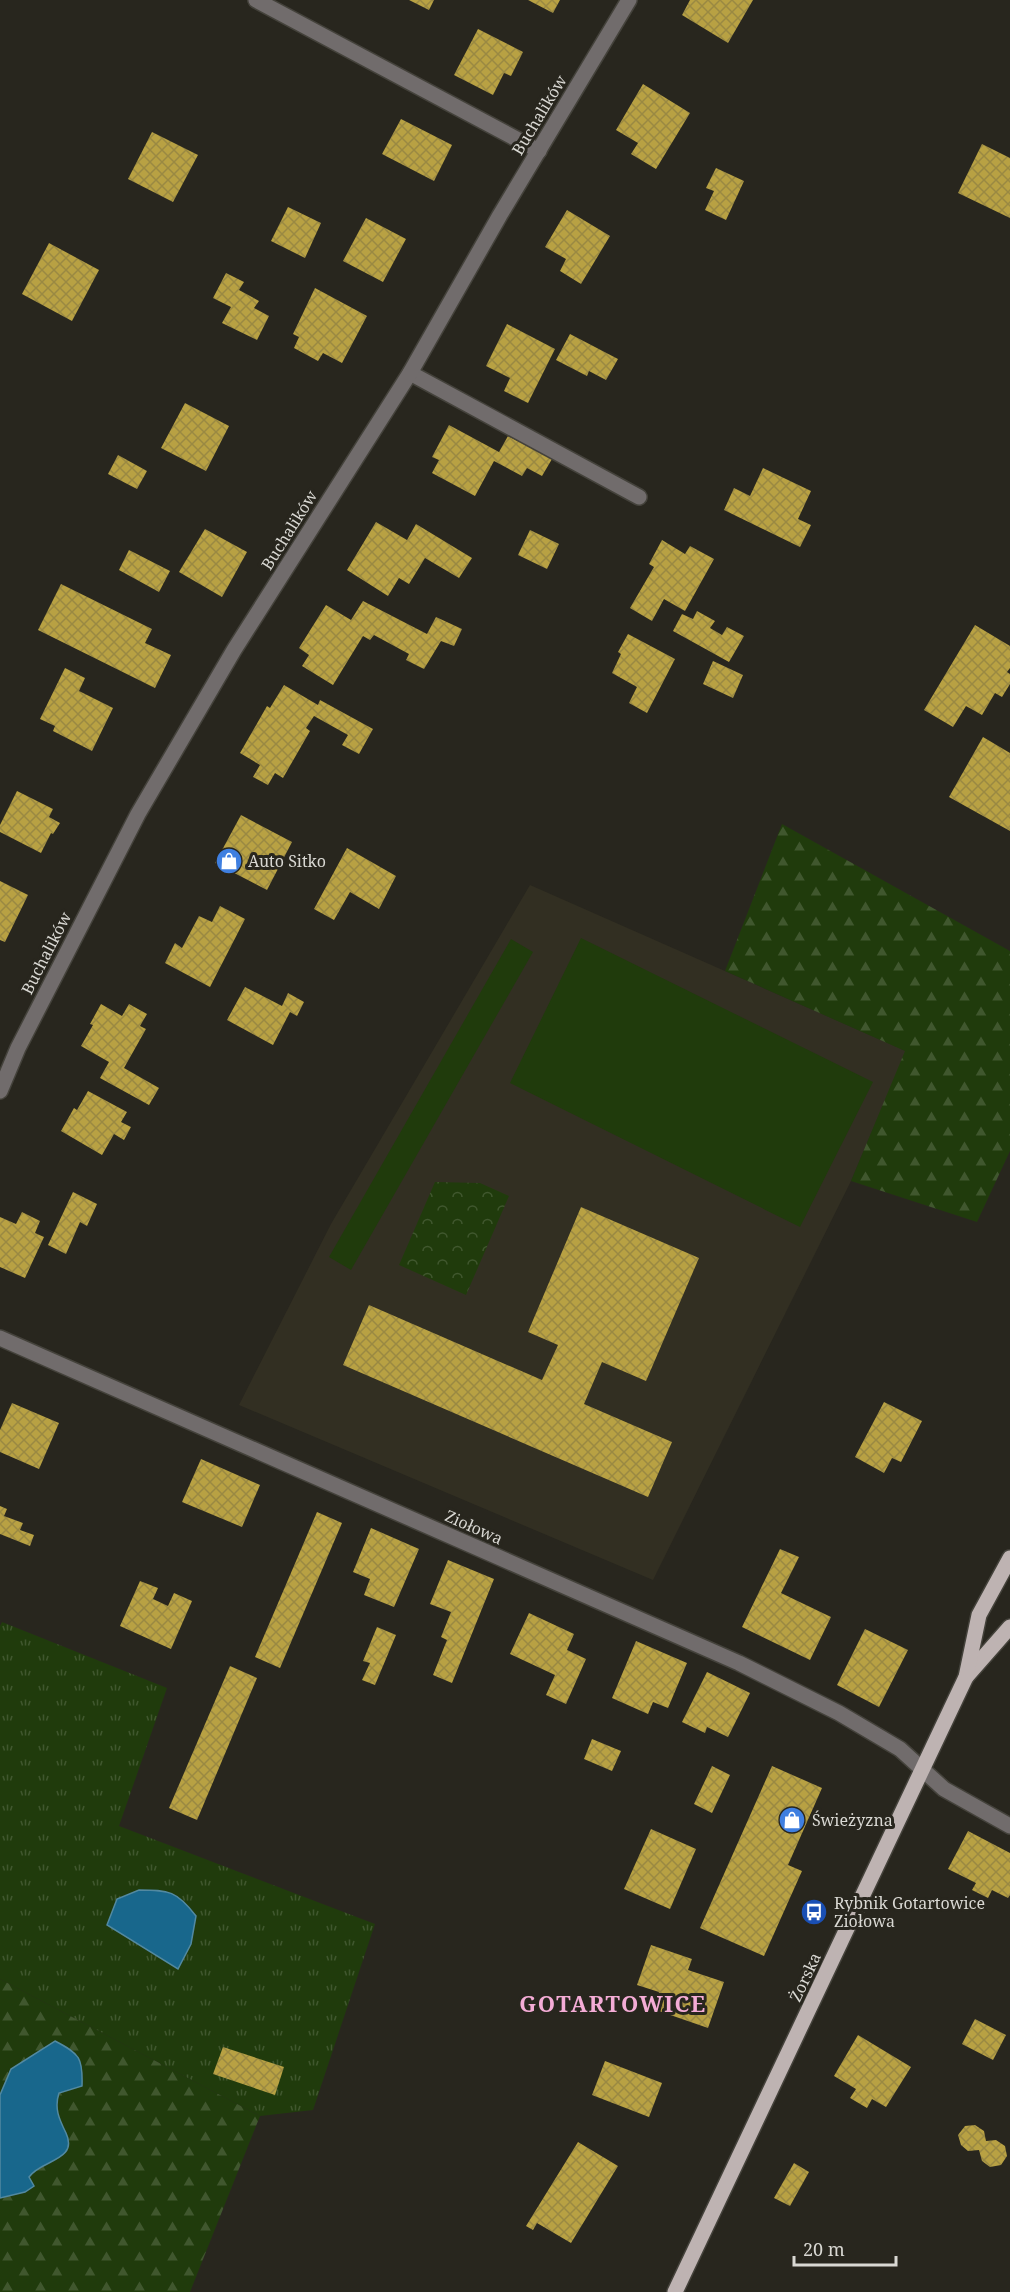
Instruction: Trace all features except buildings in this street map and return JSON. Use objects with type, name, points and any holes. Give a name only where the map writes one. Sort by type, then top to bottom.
[{"type":"main road","name":"Żorska","points":[[675,2292],[966,1677],[979,1615],[1010,1558]]},
{"type":"main road","name":"Żorska","points":[[966,1677],[1010,1627]]},
{"type":"street","points":[[256,0],[539,151]]},
{"type":"street","name":"Buchalików","points":[[0,1091],[18,1048],[138,814],[234,650],[410,373],[628,0]]},
{"type":"street","points":[[410,373],[639,497]]},
{"type":"street","name":"Ziołowa","points":[[0,1338],[739,1662],[862,1726],[900,1749],[944,1789],[1010,1826]]},
{"type":"shaded area","points":[[530,885],[906,1051],[851,1181],[653,1580],[239,1405],[331,1224]]},
{"type":"green space","points":[[782,824],[1010,951],[1010,1151],[977,1222],[851,1181],[905,1051],[725,971]]},
{"type":"green space","points":[[581,938],[873,1082],[800,1227],[510,1083]]},
{"type":"green space","points":[[511,939],[533,952],[351,1270],[329,1257]]},
{"type":"green space","points":[[435,1182],[480,1183],[509,1196],[466,1295],[399,1265]]},
{"type":"green space","points":[[2,1622],[167,1688],[119,1826],[375,1924],[313,2110],[260,2116],[0,1979],[0,1626]]},
{"type":"green space","points":[[0,1979],[260,2116],[190,2292],[0,2292]]},
{"type":"water","points":[[139,1890],[172,1894],[183,1901],[196,1916],[191,1944],[178,1969],[107,1925],[117,1899]]},
{"type":"water","points":[[55,2041],[75,2054],[82,2069],[82,2086],[59,2093],[58,2098],[58,2113],[69,2142],[67,2149],[63,2155],[34,2171],[29,2177],[34,2186],[25,2192],[0,2198],[0,2095],[11,2069]]},
{"type":"place","name":"Auto Sitko","points":[[229,861]]},
{"type":"place","name":"Świeżyzna","points":[[792,1820]]},
{"type":"place","name":"Rybnik Gotartowice Ziołowa","points":[[814,1912]]},
{"type":"district","name":"GOTARTOWICE","points":[[613,2004]]}]
